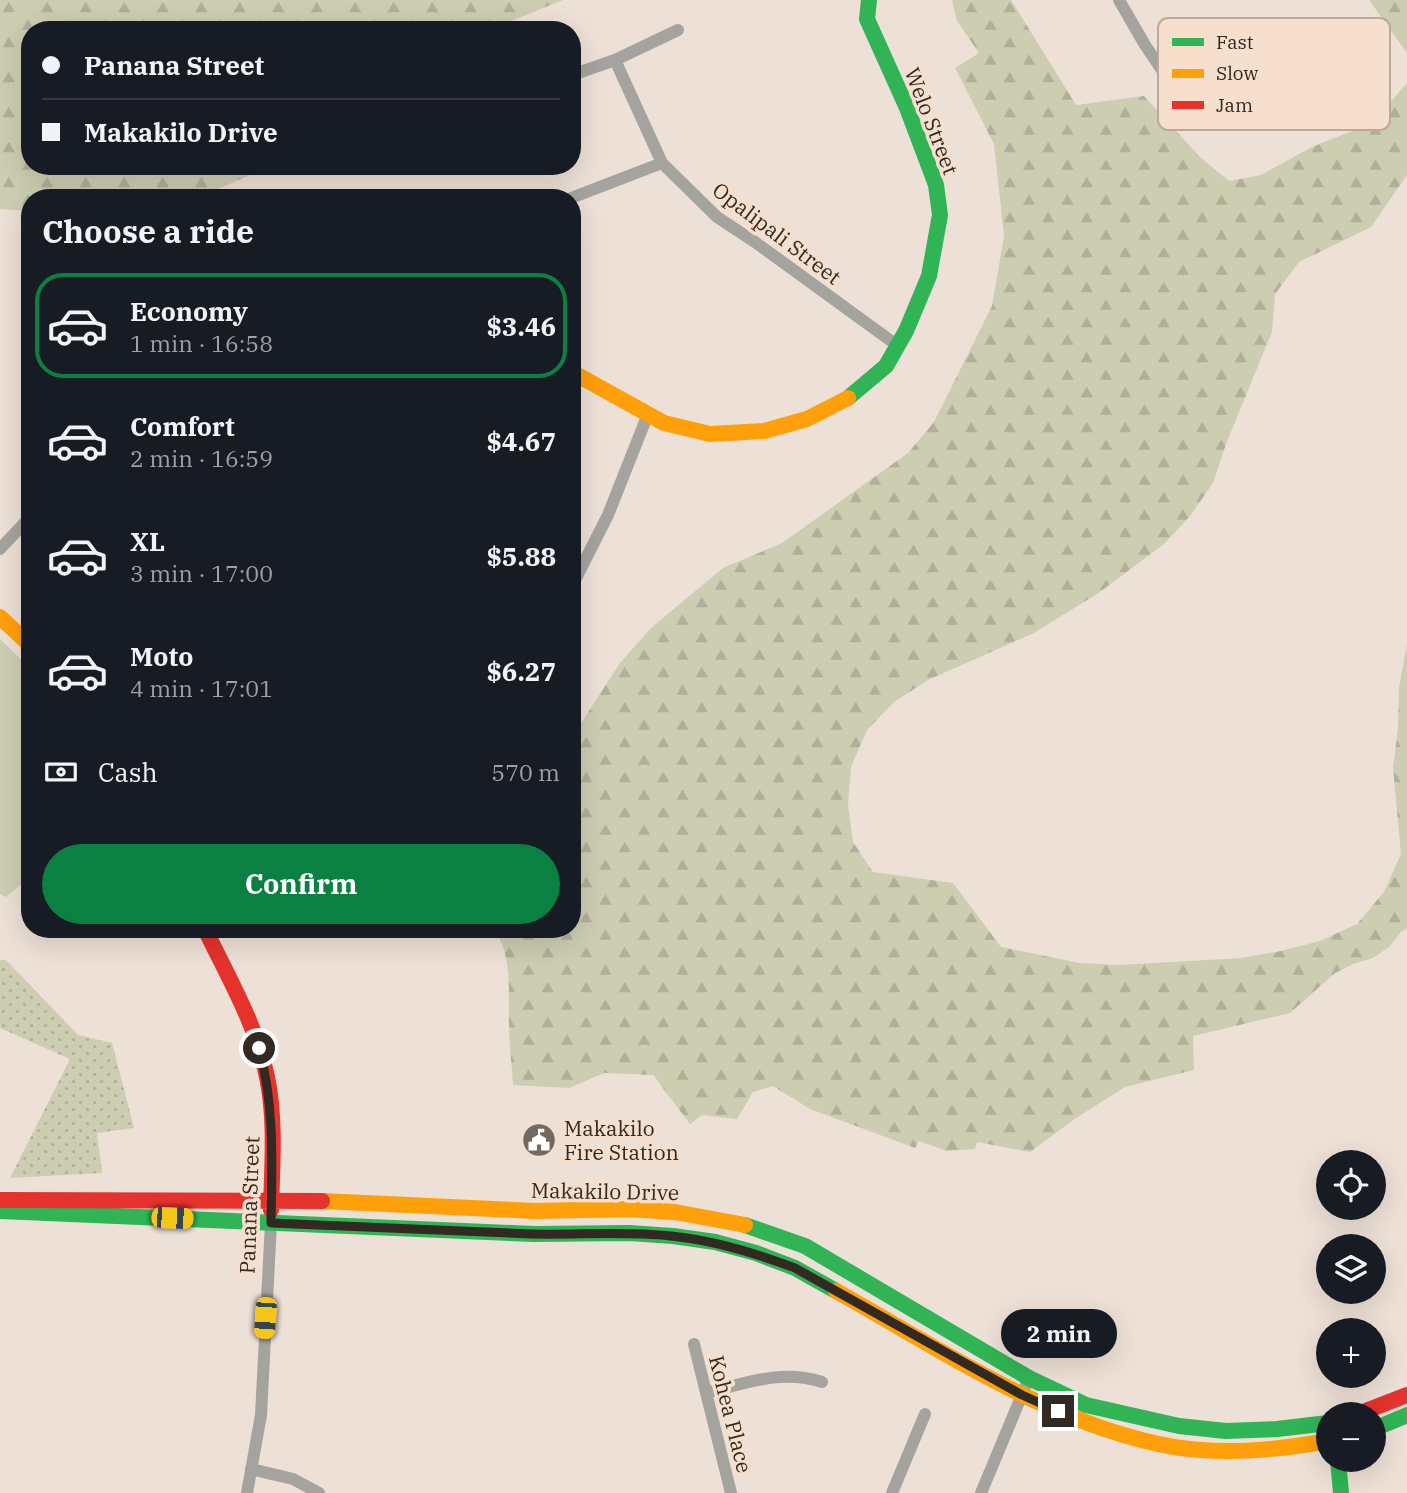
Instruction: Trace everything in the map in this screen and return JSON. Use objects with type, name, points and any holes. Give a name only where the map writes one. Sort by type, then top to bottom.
[{"type":"main road","name":"Welo Street","points":[[581,377],[664,423],[710,434],[764,430],[807,419],[849,398],[886,366],[906,331],[929,276],[940,215],[936,185],[907,108],[867,19],[869,0]]},
{"type":"main road","points":[[0,617],[21,637]]},
{"type":"main road","name":"Panana Street","points":[[209,938],[247,1017],[267,1076],[272,1119],[271,1223]]},
{"type":"main road","name":"Makakilo Drive","points":[[0,1200],[271,1198],[535,1211],[630,1209],[719,1219],[763,1230],[805,1245],[1029,1378],[1086,1405],[1179,1426],[1226,1431],[1316,1424]]},
{"type":"main road","name":"Makakilo Drive","points":[[0,1211],[534,1234],[629,1233],[715,1242],[756,1253],[795,1268],[1022,1395],[1076,1419],[1124,1436],[1174,1447],[1225,1451],[1276,1450],[1316,1443]]},
{"type":"main road","points":[[534,1234],[535,1211]]},
{"type":"main road","points":[[1386,1403],[1407,1395]]},
{"type":"main road","points":[[1386,1424],[1407,1415]]},
{"type":"main road","points":[[1339,1472],[1341,1493]]},
{"type":"street","points":[[1119,0],[1158,64]]},
{"type":"street","points":[[581,72],[615,60],[678,30]]},
{"type":"street","name":"Opalipali Street","points":[[615,60],[662,163],[717,217],[898,346]]},
{"type":"street","points":[[581,194],[662,163]]},
{"type":"street","points":[[581,568],[608,515],[648,414]]},
{"type":"street","points":[[0,549],[21,527]]},
{"type":"street","name":"Panana Street","points":[[247,1493],[261,1416],[271,1223]]},
{"type":"street","name":"Kohea Place","points":[[694,1344],[731,1493]]},
{"type":"street","points":[[706,1393],[779,1375],[801,1376],[822,1382]]},
{"type":"street","points":[[981,1493],[1029,1378]]},
{"type":"street","points":[[892,1493],[925,1414]]},
{"type":"street","points":[[251,1469],[293,1479],[318,1493]]},
{"type":"green space","points":[[0,0],[563,0],[511,21],[21,21],[21,175],[250,175],[218,189],[21,189],[21,210],[0,209]]},
{"type":"green space","points":[[952,0],[1011,0],[1076,105],[1144,96],[1158,111],[1158,130],[1175,130],[1201,158],[1229,181],[1261,175],[1312,147],[1354,130],[1390,130],[1390,102],[1407,83],[1407,175],[1371,227],[1299,262],[1275,294],[1272,332],[1213,483],[1190,516],[1164,544],[1100,592],[1034,633],[928,680],[894,702],[867,730],[851,767],[848,805],[853,842],[873,872],[953,883],[1001,947],[1079,963],[1118,965],[1242,958],[1320,941],[1357,924],[1384,892],[1401,854],[1393,768],[1399,687],[1407,645],[1407,928],[1389,947],[1373,958],[1335,973],[1290,1013],[1193,1036],[1194,1070],[1125,1087],[1030,1152],[977,1142],[975,1149],[947,1151],[919,1141],[915,1148],[810,1109],[773,1086],[753,1092],[737,1119],[702,1115],[690,1124],[653,1075],[604,1073],[569,1088],[513,1085],[507,964],[500,938],[581,938],[581,723],[620,663],[651,628],[723,568],[782,543],[908,453],[934,422],[992,306],[1004,236],[994,144],[955,68],[979,53],[957,21]]},
{"type":"green space","points":[[1369,0],[1407,0],[1407,53],[1390,29],[1390,18],[1382,18]]},
{"type":"green space","points":[[0,639],[21,659],[21,884],[6,897],[0,894]]},
{"type":"green space","points":[[0,960],[6,960],[78,1035],[112,1043],[134,1128],[97,1133],[102,1173],[10,1178],[70,1059],[0,1028]]},
{"type":"traffic: fast","points":[[848,398],[886,366],[906,331],[929,276],[940,215],[936,185],[907,108],[867,19],[869,0]]},
{"type":"traffic: fast","points":[[0,1211],[534,1234],[629,1233],[673,1236],[715,1242],[756,1253],[795,1268],[836,1291]]},
{"type":"traffic: fast","points":[[745,1225],[805,1246],[1029,1378],[1086,1405],[1179,1426],[1226,1431],[1316,1424]]},
{"type":"traffic: fast","points":[[1386,1424],[1407,1415]]},
{"type":"traffic: fast","points":[[1339,1472],[1341,1493]]},
{"type":"traffic: slow","points":[[581,377],[664,423],[710,434],[764,431],[807,419],[848,398]]},
{"type":"traffic: slow","points":[[0,617],[21,637]]},
{"type":"traffic: slow","points":[[322,1201],[535,1211],[630,1209],[675,1212],[745,1225]]},
{"type":"traffic: slow","points":[[836,1291],[999,1383],[1042,1404],[1130,1437],[1174,1447],[1213,1451],[1271,1449],[1316,1443]]},
{"type":"traffic: jam","points":[[210,938],[249,1020],[267,1077],[272,1126],[271,1210]]},
{"type":"traffic: jam","points":[[0,1200],[322,1201]]},
{"type":"traffic: jam","points":[[1386,1403],[1407,1395]]},
{"type":"place","name":"Makakilo Fire Station","points":[[539,1140]]},
{"type":"route","points":[[259,1048],[267,1076],[271,1108],[271,1223],[534,1234],[629,1233],[715,1242],[756,1253],[795,1268],[1022,1395],[1058,1411]]}]
